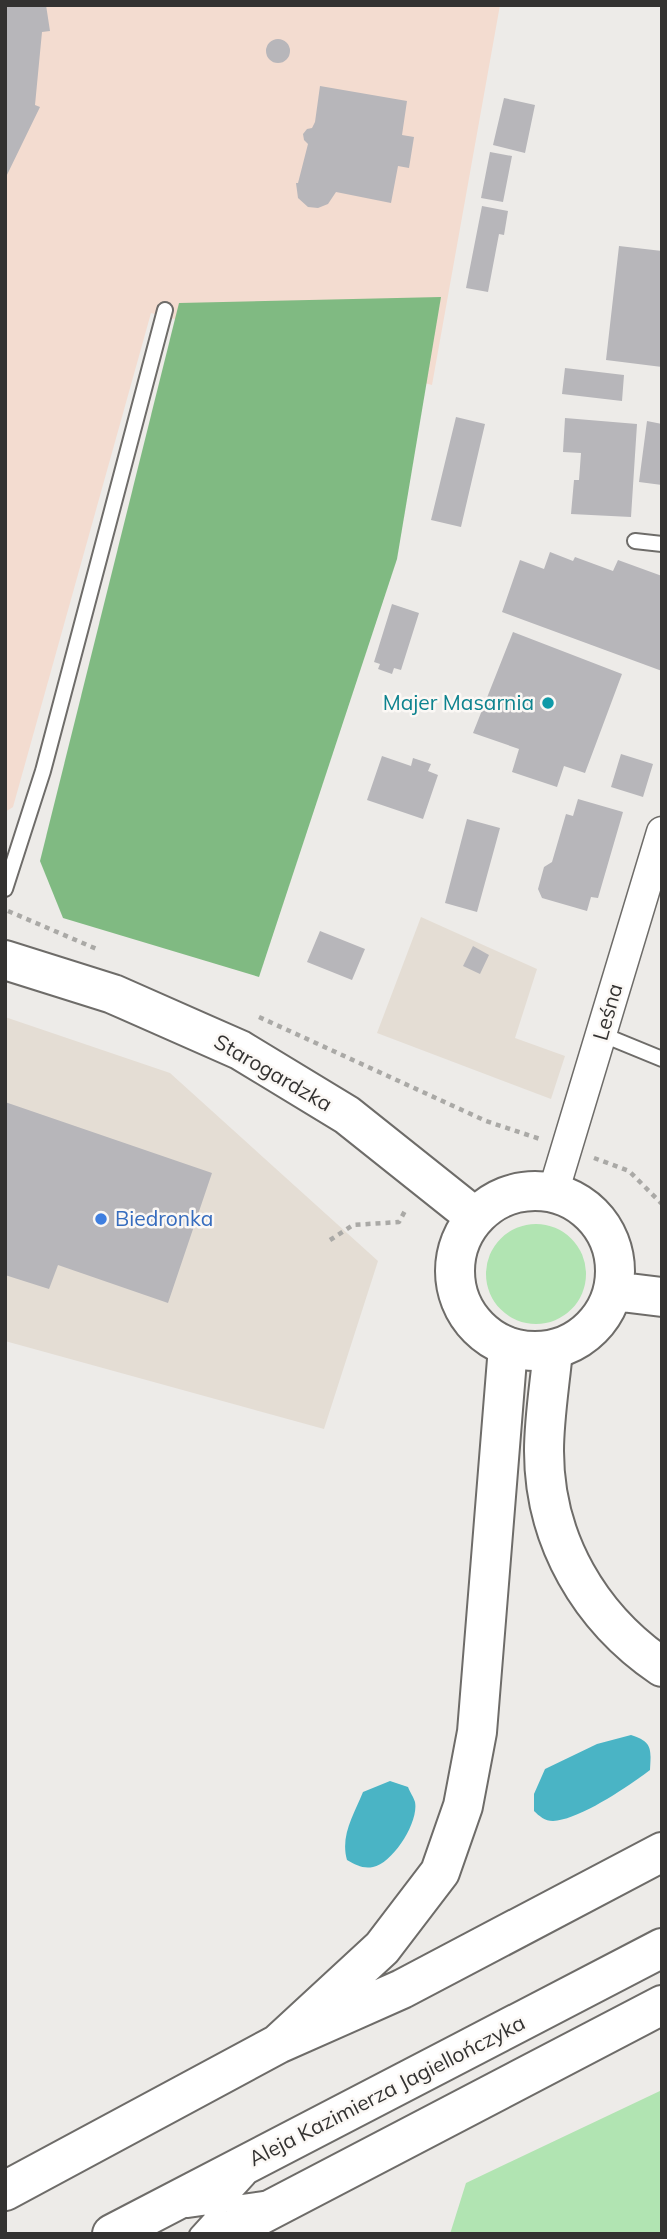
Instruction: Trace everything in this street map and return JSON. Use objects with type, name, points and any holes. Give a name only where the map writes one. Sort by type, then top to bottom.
[{"type":"main road","name":"Starogardzka","points":[[5,960],[113,994],[240,1050],[347,1115],[475,1217]]},
{"type":"main road","points":[[525,1191],[554,1193],[583,1206],[604,1229],[615,1260],[613,1291],[605,1312],[591,1329],[574,1342],[553,1350],[530,1352],[508,1348],[481,1332],[462,1306],[454,1276],[459,1244],[475,1217],[497,1199],[525,1191]]},
{"type":"main road","points":[[613,1291],[662,1297]]},
{"type":"main road","points":[[278,2044],[382,1948],[440,1872],[463,1806],[479,1708],[508,1348]]},
{"type":"main road","points":[[553,1350],[544,1451],[547,1489],[562,1546],[582,1587],[610,1624],[637,1650],[662,1667]]},
{"type":"main road","points":[[5,2191],[278,2044],[402,1989],[662,1852]]},
{"type":"main road","name":"Aleja Kazimierza Jagiellończyka","points":[[113,2234],[275,2147],[662,1948]]},
{"type":"main road","points":[[224,2219],[300,2194],[662,2005]]},
{"type":"street","name":"Leśna","points":[[554,1193],[662,832]]},
{"type":"lane","points":[[5,889],[43,771],[165,310]]},
{"type":"lane","points":[[635,541],[662,544]]},
{"type":"lane","points":[[601,1034],[662,1059]]},
{"type":"lane","points":[[197,2234],[224,2219],[275,2147]]},
{"type":"lane","points":[[147,2215],[224,2219]]},
{"type":"path","points":[[5,910],[105,952]]},
{"type":"path","points":[[254,1015],[486,1121],[629,1171],[662,1204]]},
{"type":"path","points":[[330,1240],[353,1225],[399,1222],[406,1209]]},
{"type":"shaded area","points":[[5,5],[500,5],[432,385],[151,313],[13,807],[5,812]]},
{"type":"shaded area","points":[[421,917],[537,969],[515,1038],[565,1056],[551,1099],[377,1033]]},
{"type":"shaded area","points":[[5,1017],[170,1073],[378,1261],[324,1429],[5,1341]]},
{"type":"green space","points":[[441,297],[397,559],[259,977],[63,918],[40,861],[179,303]]},
{"type":"green space","points":[[536,1224],[564,1232],[578,1246],[586,1274],[578,1302],[564,1316],[536,1324],[508,1316],[494,1302],[486,1274],[494,1246],[508,1232]]},
{"type":"green space","points":[[662,2090],[662,2234],[450,2234],[466,2183]]},
{"type":"water","points":[[631,1735],[643,1740],[649,1747],[650,1770],[617,1793],[576,1815],[550,1821],[534,1811],[534,1794],[545,1769],[597,1744]]},
{"type":"water","points":[[390,1781],[408,1787],[415,1802],[413,1820],[403,1840],[389,1858],[373,1867],[360,1866],[347,1860],[345,1842],[349,1825],[363,1792]]},
{"type":"building","points":[[5,5],[46,5],[50,31],[42,32],[35,105],[40,107],[5,179]]},
{"type":"building","points":[[278,39],[287,42],[290,51],[287,60],[278,63],[269,60],[266,51],[269,42]]},
{"type":"building","points":[[320,86],[407,101],[402,135],[414,137],[409,168],[398,166],[391,203],[336,192],[328,204],[318,208],[308,207],[298,198],[296,183],[308,144],[303,134],[312,128],[315,122]]},
{"type":"building","points":[[504,98],[535,105],[525,153],[493,145]]},
{"type":"building","points":[[490,152],[512,156],[503,202],[481,198]]},
{"type":"building","points":[[482,206],[508,211],[504,235],[499,234],[488,292],[466,288]]},
{"type":"building","points":[[619,246],[662,251],[662,367],[606,360]]},
{"type":"building","points":[[565,368],[624,375],[622,401],[562,394]]},
{"type":"building","points":[[456,417],[485,424],[461,527],[431,520]]},
{"type":"building","points":[[565,418],[637,424],[631,517],[571,514],[574,480],[579,480],[581,453],[563,452]]},
{"type":"building","points":[[647,421],[662,424],[662,485],[639,482]]},
{"type":"building","points":[[550,552],[573,561],[575,557],[613,571],[618,560],[662,576],[662,671],[502,612],[520,560],[544,569]]},
{"type":"building","points":[[392,604],[419,613],[401,670],[394,668],[392,674],[378,669],[380,664],[374,662]]},
{"type":"building","name":"Majer Masarnia","points":[[513,632],[622,674],[585,773],[564,766],[557,787],[512,772],[519,749],[473,733]]},
{"type":"building","points":[[621,754],[653,764],[643,797],[611,787]]},
{"type":"building","points":[[382,756],[411,766],[413,758],[431,764],[428,771],[438,775],[423,819],[367,800]]},
{"type":"building","points":[[578,799],[623,812],[598,898],[591,897],[587,911],[542,898],[538,889],[544,867],[552,862],[566,814],[573,816]]},
{"type":"building","points":[[467,819],[500,828],[477,912],[445,903]]},
{"type":"building","points":[[320,931],[365,949],[352,980],[307,962]]},
{"type":"building","points":[[473,946],[489,955],[480,974],[463,966]]},
{"type":"building","name":"Biedronka","points":[[5,1102],[212,1173],[168,1303],[58,1265],[49,1289],[5,1275]]},
{"type":"place","name":"Majer Masarnia","points":[[548,703]]},
{"type":"place","name":"Biedronka","points":[[101,1219]]}]
